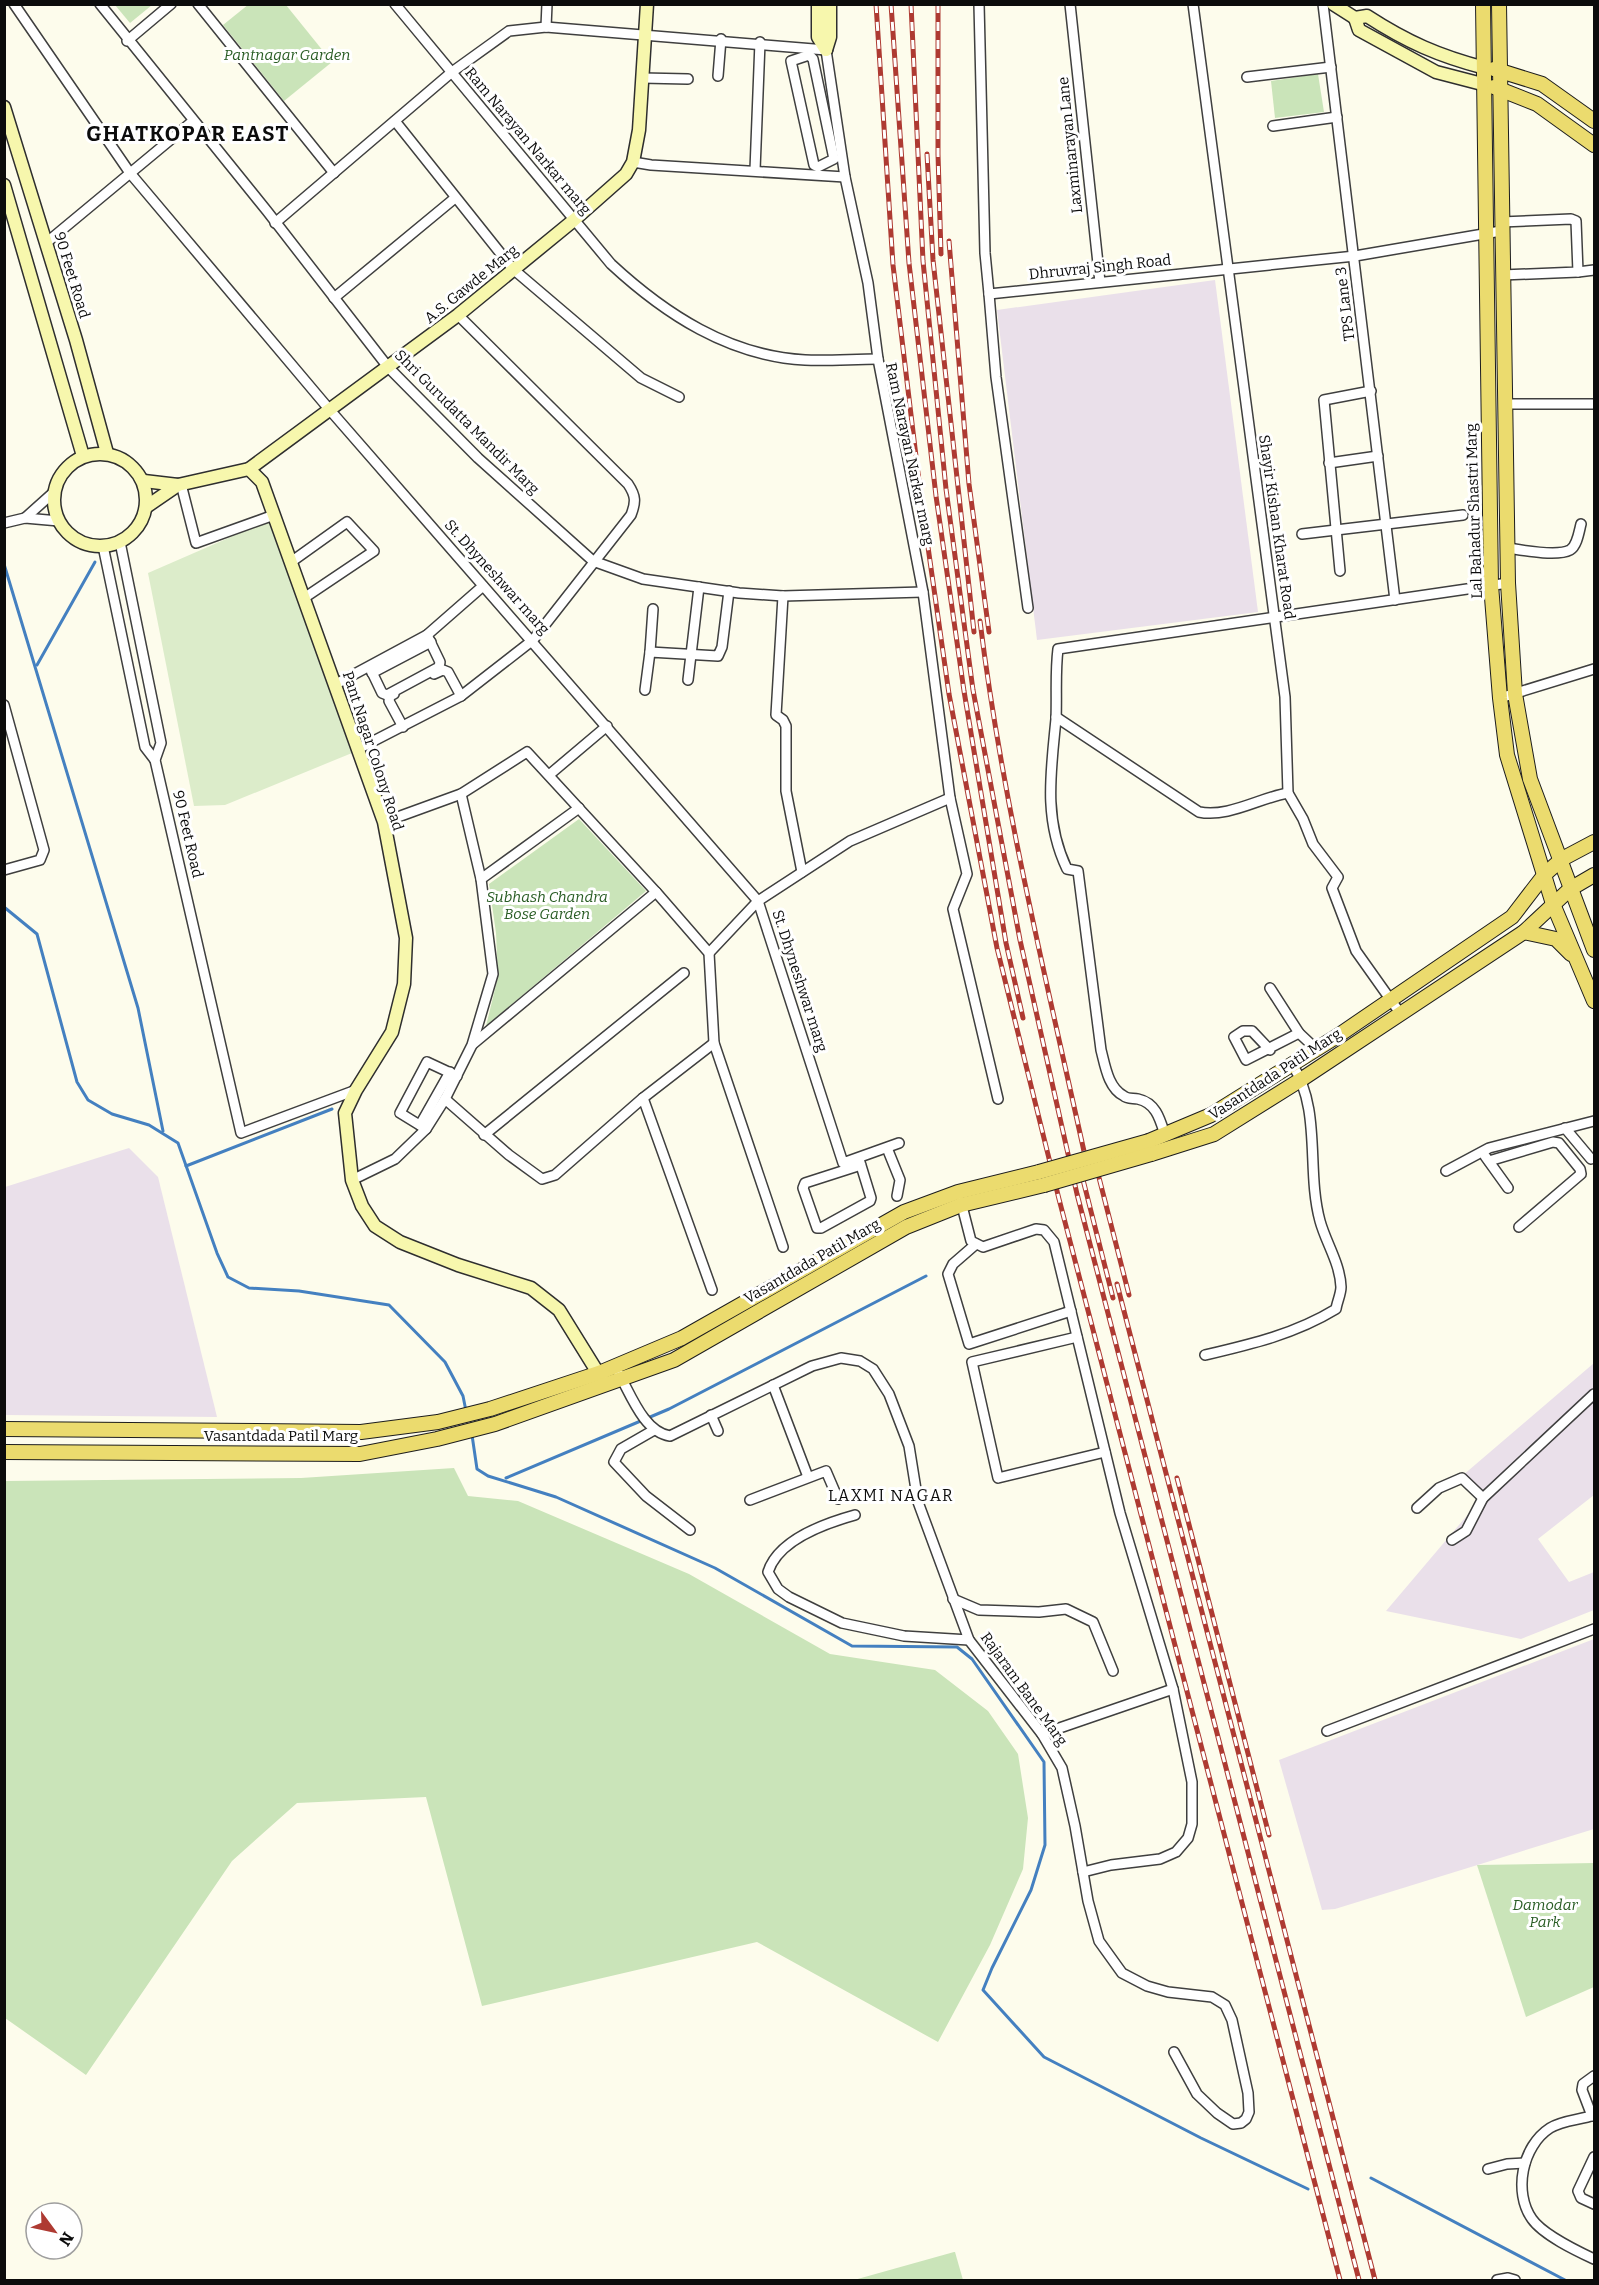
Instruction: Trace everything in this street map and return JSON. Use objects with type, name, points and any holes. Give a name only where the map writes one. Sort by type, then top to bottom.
[{"type":"main road","name":"Lal Bahadur Shastri Marg","points":[[1483,4],[1486,85],[1491,585],[1500,699],[1507,755],[1553,904],[1594,1001]]},
{"type":"main road","name":"Lal Bahadur Shastri Marg","points":[[1499,4],[1502,71],[1500,88],[1501,227],[1508,583],[1515,694],[1530,779],[1562,859],[1570,889],[1594,950]]},
{"type":"main road","points":[[1485,68],[1542,84],[1593,120],[1580,135]]},
{"type":"main road","points":[[1486,85],[1500,88],[1537,104],[1594,145]]},
{"type":"main road","name":"Vasantdada Patil Marg","points":[[1144,1149],[1165,1135],[1211,1115],[1339,1035],[1439,967],[1512,917],[1545,874],[1562,859],[1594,842]]},
{"type":"main road","name":"Vasantdada Patil Marg","points":[[4,1452],[360,1454],[450,1436],[495,1424],[618,1373],[849,1250],[904,1212],[1042,1179],[1144,1149],[1214,1134],[1302,1079],[1524,932],[1570,889],[1594,875]]},
{"type":"main road","points":[[1524,932],[1557,939],[1579,962]]},
{"type":"main road","points":[[1487,934],[1496,950]]},
{"type":"main road","points":[[1439,967],[1448,982]]},
{"type":"main road","points":[[1339,1035],[1346,1048]]},
{"type":"main road","name":"Vasantdada Patil Marg","points":[[4,1429],[361,1432],[438,1422],[602,1379]]},
{"type":"main road","points":[[203,1453],[204,1431]]},
{"type":"street","name":"St. Dhyneshwar marg","points":[[14,4],[130,173],[329,409],[533,640],[758,901],[844,1166]]},
{"type":"street","name":"Shri Gurudatta Mandir Marg","points":[[100,4],[388,367],[478,458],[592,561],[643,579],[729,591],[783,596],[923,592]]},
{"type":"street","points":[[128,41],[171,4]]},
{"type":"street","points":[[198,4],[334,173]]},
{"type":"street","name":"Ram Narayan Narkar marg","points":[[395,4],[611,264],[645,296],[674,316],[715,337],[758,353],[804,360],[878,359],[923,592],[950,798],[967,874],[953,909],[998,1099]]},
{"type":"street","points":[[546,27],[547,4]]},
{"type":"street","points":[[646,4],[642,78],[633,162],[845,177]]},
{"type":"street","points":[[818,4],[818,38],[826,50]]},
{"type":"street","points":[[830,4],[830,38],[826,50],[828,67],[845,177],[868,283],[878,359]]},
{"type":"street","points":[[979,4],[985,253],[996,376],[1028,608]]},
{"type":"street","name":"Laxminarayan Lane","points":[[1070,4],[1100,282]]},
{"type":"street","name":"Shayir Kishan Kharat Road","points":[[1193,4],[1285,697],[1288,793]]},
{"type":"street","name":"TPS Lane 3","points":[[1323,4],[1395,600]]},
{"type":"street","points":[[1333,4],[1355,18],[1359,30],[1403,56],[1436,72],[1486,85]]},
{"type":"street","points":[[1355,18],[1367,16],[1412,44],[1443,57],[1485,68]]},
{"type":"street","points":[[275,223],[452,72],[509,31],[546,27],[760,42],[805,52],[826,50]]},
{"type":"street","points":[[718,76],[721,39]]},
{"type":"street","points":[[755,170],[760,42]]},
{"type":"street","points":[[805,52],[812,57],[834,159],[818,167],[814,165],[792,63],[794,58],[805,52]]},
{"type":"street","points":[[815,70],[828,67]]},
{"type":"street","points":[[1247,77],[1331,67]]},
{"type":"street","points":[[642,78],[688,79]]},
{"type":"street","name":"90 Feet Road","points":[[4,107],[107,453]]},
{"type":"street","points":[[1273,126],[1337,117]]},
{"type":"street","points":[[46,243],[193,121]]},
{"type":"street","points":[[395,121],[513,269],[640,378],[679,397]]},
{"type":"street","name":"A.S. Gawde Marg","points":[[146,507],[180,485],[249,469],[458,315],[574,220],[626,174],[633,162]]},
{"type":"street","points":[[4,185],[83,456]]},
{"type":"street","points":[[334,298],[455,198]]},
{"type":"street","name":"Dhruvraj Singh Road","points":[[989,294],[1355,256],[1486,235],[1501,227],[1571,219],[1576,221],[1578,272]]},
{"type":"street","points":[[1502,274],[1594,270]]},
{"type":"street","points":[[358,749],[460,694],[533,640],[592,561],[631,515],[635,494],[615,470],[458,315]]},
{"type":"street","points":[[1340,571],[1324,400],[1371,391]]},
{"type":"street","points":[[1504,404],[1594,404]]},
{"type":"street","points":[[25,518],[54,492],[62,474],[71,463],[83,456],[107,453],[133,466],[144,480],[146,507],[141,521],[132,533],[120,542],[103,546],[82,543],[71,536],[59,521],[55,513],[54,492]]},
{"type":"street","points":[[1329,463],[1378,456]]},
{"type":"street","name":"Pant Nagar Colony Road","points":[[249,469],[261,482],[274,515],[384,822],[406,938],[404,984],[392,1032],[356,1090],[345,1113],[352,1180],[362,1206],[375,1226],[400,1242],[458,1265],[531,1288],[559,1310],[602,1379]]},
{"type":"street","name":"A.S. Gawde Marg","points":[[144,480],[180,485]]},
{"type":"street","points":[[180,485],[196,543],[274,515]]},
{"type":"street","points":[[1302,534],[1463,514]]},
{"type":"street","points":[[4,524],[25,518],[59,521]]},
{"type":"street","points":[[291,561],[347,522],[374,551],[304,598]]},
{"type":"street","points":[[1508,548],[1556,553],[1569,550],[1575,544],[1581,524]]},
{"type":"street","name":"90 Feet Road","points":[[120,542],[161,743],[155,760],[241,1133],[356,1090]]},
{"type":"street","points":[[103,546],[145,747],[155,760]]},
{"type":"street","points":[[1165,1135],[1157,1112],[1147,1102],[1124,1097],[1115,1088],[1107,1073],[1101,1050],[1078,871],[1067,869],[1057,846],[1049,772],[1056,717],[1055,675],[1058,649],[1508,583]]},
{"type":"street","points":[[336,684],[371,670],[429,638],[483,586]]},
{"type":"street","points":[[688,680],[699,587]]},
{"type":"street","points":[[650,652],[718,656],[729,591]]},
{"type":"street","points":[[783,596],[776,715],[783,720],[786,726],[786,791],[802,872]]},
{"type":"street","points":[[645,690],[653,609]]},
{"type":"street","points":[[371,670],[382,693],[387,695],[439,667],[440,662],[429,638]]},
{"type":"street","points":[[1500,699],[1594,669]]},
{"type":"street","points":[[402,724],[389,701],[390,696],[443,670],[448,672],[460,694]]},
{"type":"street","points":[[4,705],[8,733],[44,850],[40,860],[4,870]]},
{"type":"street","points":[[1056,717],[1199,812],[1214,815],[1266,797],[1288,793],[1304,819],[1313,844],[1338,877],[1332,888],[1356,951],[1400,1013]]},
{"type":"street","points":[[549,775],[607,726]]},
{"type":"street","points":[[384,822],[461,794],[527,752],[549,775],[656,892],[709,954],[714,1043],[783,1247]]},
{"type":"street","points":[[423,1127],[472,1045],[493,974],[481,879],[461,794]]},
{"type":"street","points":[[709,954],[758,901],[802,872],[850,841],[950,798]]},
{"type":"street","points":[[481,879],[579,808]]},
{"type":"street","points":[[472,1045],[656,892]]},
{"type":"street","points":[[484,1135],[684,973]]},
{"type":"street","points":[[1270,988],[1299,1032],[1316,1049]]},
{"type":"street","points":[[1270,1050],[1299,1032]]},
{"type":"street","points":[[445,1099],[484,1135],[542,1179],[555,1175],[643,1098],[714,1043]]},
{"type":"street","points":[[423,1127],[402,1114],[400,1110],[427,1062],[453,1074]]},
{"type":"street","points":[[1205,1355],[1277,1337],[1312,1323],[1336,1309],[1341,1289],[1340,1279],[1320,1220],[1312,1162],[1311,1119],[1302,1079],[1292,1064]]},
{"type":"street","points":[[352,1180],[394,1159],[445,1099],[453,1074]]},
{"type":"street","points":[[643,1098],[712,1290]]},
{"type":"street","points":[[1446,1171],[1489,1148],[1594,1121]]},
{"type":"street","points":[[1565,1128],[1592,1159]]},
{"type":"street","points":[[1489,1161],[1553,1142],[1559,1143],[1580,1169],[1581,1174],[1519,1227]]},
{"type":"street","points":[[860,1162],[870,1201],[817,1228],[804,1188],[805,1183],[826,1176],[830,1168],[860,1162],[899,1143]]},
{"type":"street","points":[[887,1148],[900,1180],[897,1196]]},
{"type":"street","points":[[1482,1152],[1508,1188]]},
{"type":"street","points":[[960,1199],[971,1241],[982,1247],[1036,1229],[1044,1230],[1054,1242],[1120,1513],[1173,1689],[1192,1782],[1192,1824],[1188,1838],[1176,1852],[1160,1859],[1111,1865],[1083,1872]]},
{"type":"street","points":[[976,1244],[953,1264],[948,1274],[969,1344],[1071,1311]]},
{"type":"street","points":[[1077,1337],[972,1362],[998,1478],[1105,1452]]},
{"type":"street","name":"Rajaram Bane Marg","points":[[654,1430],[659,1434],[670,1436],[812,1366],[841,1358],[860,1361],[873,1369],[889,1394],[909,1446],[918,1502],[969,1640],[1042,1734],[1062,1768],[1088,1901],[1100,1941],[1122,1973],[1147,1986],[1168,1992],[1212,1997],[1225,2005],[1232,2020],[1248,2093],[1249,2112],[1246,2119],[1241,2123],[1233,2124],[1217,2113],[1197,2094],[1174,2052]]},
{"type":"street","points":[[618,1373],[654,1430],[621,1449],[614,1461],[646,1496],[690,1530]]},
{"type":"street","points":[[773,1385],[808,1477]]},
{"type":"street","points":[[1452,1540],[1466,1531],[1483,1498],[1594,1394]]},
{"type":"street","points":[[711,1415],[717,1431]]},
{"type":"street","points":[[750,1500],[823,1471],[829,1473],[838,1499]]},
{"type":"street","points":[[1417,1508],[1439,1488],[1462,1478],[1483,1498]]},
{"type":"street","points":[[855,1515],[816,1527],[788,1547],[770,1566],[768,1572],[770,1579],[778,1589],[789,1597],[842,1623],[904,1636],[969,1640]]},
{"type":"street","points":[[953,1599],[980,1610],[1039,1612],[1066,1609],[1093,1622],[1113,1671]]},
{"type":"street","points":[[1328,1731],[1594,1629]]},
{"type":"street","points":[[1042,1734],[1173,1689]]},
{"type":"street","points":[[1594,2076],[1583,2084],[1582,2090],[1593,2116],[1559,2124],[1549,2129],[1539,2137],[1521,2171],[1533,2221],[1567,2246],[1594,2259]]},
{"type":"street","points":[[1594,2157],[1578,2191],[1581,2198],[1594,2204]]},
{"type":"street","points":[[1488,2169],[1507,2164],[1525,2163]]},
{"type":"street","points":[[1497,2280],[1508,2278],[1515,2280]]},
{"type":"shaded area","points":[[1215,280],[1258,612],[1037,640],[997,310]]},
{"type":"shaded area","points":[[129,1148],[158,1177],[217,1417],[5,1415],[5,1187]]},
{"type":"shaded area","points":[[1594,1363],[1594,1495],[1538,1539],[1569,1582],[1594,1572],[1594,1610],[1521,1639],[1386,1611],[1481,1499],[1462,1476]]},
{"type":"shaded area","points":[[1594,1639],[1594,1829],[1335,1909],[1322,1910],[1279,1760]]},
{"type":"green space","name":"Pantnagar Garden","points":[[249,4],[286,5],[332,62],[284,101],[223,25]]},
{"type":"green space","points":[[115,5],[152,5],[130,23]]},
{"type":"green space","points":[[1318,74],[1324,112],[1275,118],[1271,81]]},
{"type":"green space","points":[[270,520],[352,753],[225,805],[194,806],[148,573]]},
{"type":"green space","name":"Subhash Chandra Bose Garden","points":[[579,819],[646,891],[486,1026],[498,977],[496,933],[489,884]]},
{"type":"green space","points":[[454,1468],[468,1496],[518,1501],[689,1574],[830,1654],[935,1670],[988,1711],[1018,1754],[1028,1818],[1023,1869],[990,1945],[938,2042],[757,1942],[482,2006],[426,1797],[297,1803],[232,1861],[86,2075],[5,2018],[5,1481],[301,1478]]},
{"type":"green space","name":"Damodar Park","points":[[1594,1863],[1594,1987],[1526,2017],[1477,1865]]},
{"type":"green space","points":[[954,2252],[963,2280],[854,2280]]},
{"type":"waterway","points":[[37,665],[95,562]]},
{"type":"waterway","points":[[4,564],[138,1008],[163,1131]]},
{"type":"waterway","points":[[4,907],[37,934],[77,1082],[88,1100],[112,1114],[149,1125],[178,1143],[217,1253],[228,1277],[249,1288],[299,1291],[389,1305],[445,1362],[463,1396],[466,1411]]},
{"type":"waterway","points":[[186,1166],[332,1109]]},
{"type":"waterway","points":[[506,1478],[669,1409],[926,1276]]},
{"type":"waterway","points":[[472,1435],[477,1469],[488,1476],[556,1497],[715,1568],[852,1646],[957,1647],[972,1659],[1044,1762],[1045,1845],[1031,1890],[983,1990],[1044,2057],[1201,2138],[1308,2189]]},
{"type":"waterway","points":[[1371,2178],[1565,2280]]},
{"type":"railway","points":[[876,4],[893,265],[921,498],[949,694],[997,948],[1059,1199],[1340,2280]]},
{"type":"railway","points":[[891,4],[909,263],[936,496],[964,691],[1006,943],[1023,1018]]},
{"type":"railway","points":[[911,4],[923,261],[946,489],[973,690],[1020,940],[1077,1194],[1359,2280]]},
{"type":"railway","points":[[938,4],[941,254]]},
{"type":"railway","points":[[927,154],[933,260],[974,632]]},
{"type":"railway","points":[[949,241],[969,484],[989,632]]},
{"type":"railway","points":[[980,621],[1014,829],[1089,1174]]},
{"type":"railway","points":[[1095,1162],[1129,1295]]},
{"type":"railway","points":[[1079,1164],[1113,1298]]},
{"type":"railway","points":[[1117,1284],[1375,2280]]},
{"type":"railway","points":[[1177,1478],[1269,1835]]},
{"type":"district","name":"GHATKOPAR EAST","points":[[188,134]]},
{"type":"district","name":"LAXMI NAGAR","points":[[891,1495]]}]
